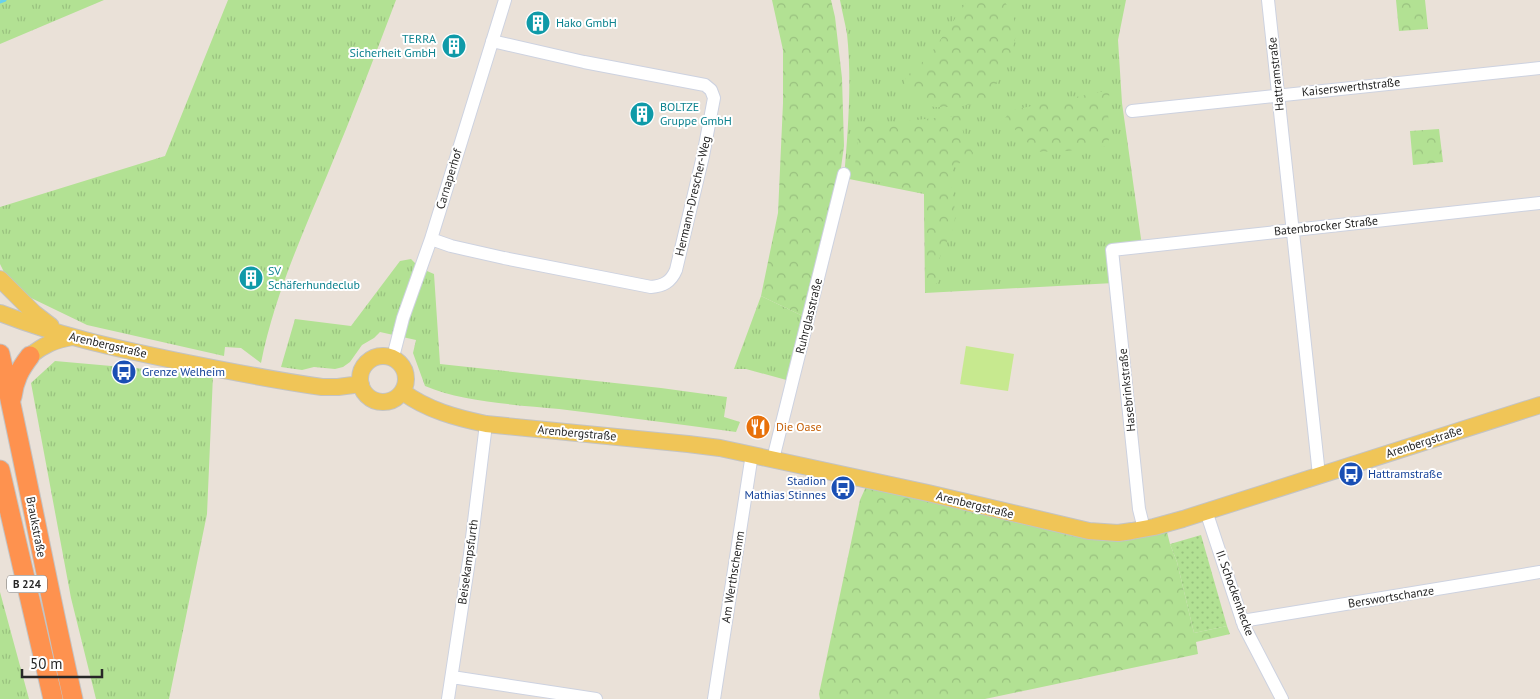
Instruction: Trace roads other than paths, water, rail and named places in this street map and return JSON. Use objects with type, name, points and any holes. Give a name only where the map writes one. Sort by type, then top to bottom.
[{"type":"highway","name":"Braukstraße","points":[[0,354],[12,403],[53,611],[73,699]]},
{"type":"highway","points":[[12,403],[14,386],[20,369],[30,356]]},
{"type":"highway","name":"Braukstraße","points":[[0,470],[54,699]]},
{"type":"main road","points":[[0,279],[34,313],[67,336]]},
{"type":"main road","name":"Arenbergstraße","points":[[0,313],[67,336],[227,371],[313,385],[338,387],[361,384]]},
{"type":"main road","points":[[30,356],[42,346],[67,336]]},
{"type":"main road","points":[[380,355],[393,357],[402,364],[406,372],[407,380],[403,392],[393,400],[380,402],[367,396],[361,384],[361,371],[368,360],[380,355]]},
{"type":"main road","name":"Arenbergstraße","points":[[403,392],[427,407],[456,417],[486,424],[688,444],[752,454],[1089,531],[1118,533],[1144,529],[1206,511],[1540,405]]},
{"type":"street","name":"Carnaperhof","points":[[393,357],[403,318],[431,239],[506,0]]},
{"type":"street","name":"Hattramstraße","points":[[1268,0],[1319,475]]},
{"type":"street","name":"Hermann-Drescher-Weg","points":[[431,239],[451,246],[504,258],[651,287],[668,282],[676,270],[714,98],[711,90],[705,85],[584,62],[492,41]]},
{"type":"street","name":"Kaiserswerthstraße","points":[[1132,111],[1540,68]]},
{"type":"street","name":"Ruhrglasstraße","points":[[773,459],[844,174]]},
{"type":"street","name":"Batenbrocker Straße","points":[[1112,250],[1540,203]]},
{"type":"street","name":"Hasebrinkstraße","points":[[1112,250],[1139,509],[1144,529]]},
{"type":"street","name":"Beisekampsfurth","points":[[448,699],[471,545],[486,424]]},
{"type":"street","name":"Am Werthschemm","points":[[714,699],[752,454]]},
{"type":"street","name":"II. Schockenhecke","points":[[1206,511],[1242,621],[1282,699]]},
{"type":"street","name":"Berswortschanze","points":[[1242,621],[1540,572]]},
{"type":"street","points":[[452,677],[596,699]]},
{"type":"waterway","points":[[0,2],[5,0]]},
{"type":"place","name":"Hako GmbH","points":[[538,23]]},
{"type":"place","name":"TERRA Sicherheit GmbH","points":[[454,46]]},
{"type":"place","name":"BOLTZE Gruppe GmbH","points":[[642,114]]},
{"type":"place","name":"SV Schäferhundeclub","points":[[251,278]]},
{"type":"place","name":"Grenze Welheim","points":[[124,372]]},
{"type":"place","name":"Die Oase","points":[[758,427]]},
{"type":"place","name":"Hattramstraße","points":[[1351,474]]},
{"type":"place","name":"Stadion Mathias Stinnes","points":[[843,488]]}]
